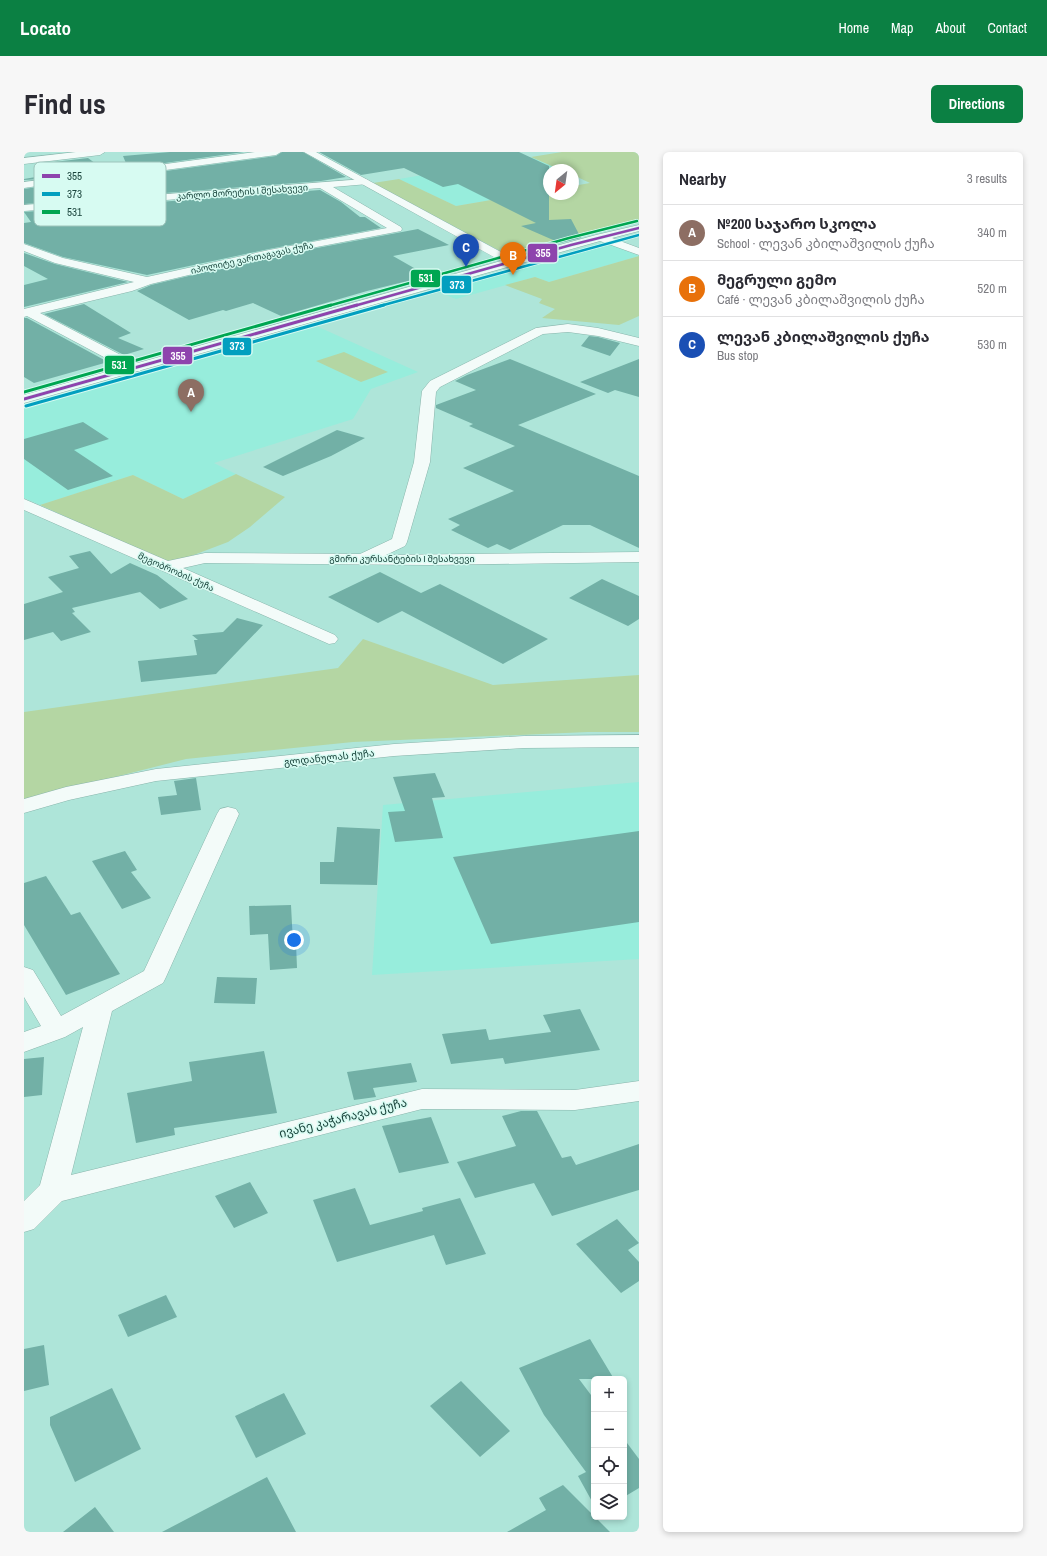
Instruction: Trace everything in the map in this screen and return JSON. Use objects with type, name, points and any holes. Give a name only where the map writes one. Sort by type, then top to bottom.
[{"type":"street","points":[[24,161],[100,152]]},
{"type":"street","points":[[166,167],[276,152]]},
{"type":"street","points":[[309,152],[511,262]]},
{"type":"street","name":"კარლო მორეტის I შესახვევი","points":[[166,197],[364,182]]},
{"type":"street","points":[[24,185],[34,184]]},
{"type":"street","name":"იპოლიტე ვართაგავას ქუჩა","points":[[26,313],[128,288],[147,281],[269,253],[397,229],[322,185]]},
{"type":"street","name":"კარლო მორეტის I შესახვევი","points":[[24,208],[34,207]]},
{"type":"street","points":[[24,399],[600,237],[639,228]]},
{"type":"street","points":[[600,237],[639,252]]},
{"type":"street","points":[[24,247],[59,261],[147,281]]},
{"type":"street","points":[[26,313],[135,368]]},
{"type":"street","points":[[362,560],[399,542],[422,462],[429,391],[435,384],[540,331],[568,328],[598,332],[639,342]]},
{"type":"street","name":"მეგობრობის ქუჩა","points":[[24,504],[329,639]]},
{"type":"street","points":[[399,542],[430,560]]},
{"type":"street","name":"გმირი კურსანტების I შესახვევი","points":[[166,567],[205,558],[430,560],[639,557]]},
{"type":"street","name":"გლდანულას ქუჩა","points":[[24,806],[66,794],[156,775],[394,750],[524,742],[639,741]]},
{"type":"street","points":[[24,1042],[56,1030],[154,977],[228,814]]},
{"type":"street","points":[[24,976],[56,1030]]},
{"type":"street","points":[[54,1191],[101,1006]]},
{"type":"street","name":"ივანე კაჭარავას ქუჩა","points":[[24,1220],[54,1191],[422,1099],[575,1100],[639,1091]]},
{"type":"shaded area","points":[[562,152],[639,152],[639,221],[517,254],[500,251],[373,183],[399,179],[456,206],[543,191],[543,200],[579,200],[579,185],[590,183],[579,178],[579,164],[547,164],[531,157]]},
{"type":"shaded area","points":[[531,157],[547,164],[543,164],[543,191],[456,206],[399,179]]},
{"type":"shaded area","points":[[604,242],[639,256],[549,282],[535,277],[456,299],[433,290]]},
{"type":"shaded area","points":[[639,256],[639,316],[619,325],[542,318],[555,309],[539,303],[542,299],[505,285],[535,277],[549,282]]},
{"type":"shaded area","points":[[312,324],[418,372],[371,389],[353,419],[214,463],[236,474],[183,499],[133,475],[40,505],[24,498],[24,404]]},
{"type":"shaded area","points":[[344,352],[388,372],[361,382],[316,361]]},
{"type":"shaded area","points":[[236,474],[285,497],[250,527],[228,542],[170,564],[40,505],[133,475],[183,499]]},
{"type":"shaded area","points":[[363,639],[493,685],[639,675],[639,732],[588,732],[353,742],[186,759],[24,800],[24,712],[338,668]]},
{"type":"shaded area","points":[[639,782],[639,959],[372,975],[383,805]]},
{"type":"building","points":[[170,152],[244,152],[166,163],[125,162],[123,156]]},
{"type":"building","points":[[282,152],[303,152],[346,177],[321,181],[166,193],[166,171],[276,156]]},
{"type":"building","points":[[319,152],[519,152],[545,164],[543,164],[543,200],[549,200],[549,220],[571,219],[581,238],[560,243],[521,226],[536,223],[458,184],[443,187],[404,168],[361,175]]},
{"type":"building","points":[[88,158],[93,162],[54,162]]},
{"type":"building","points":[[34,177],[34,179],[24,179]]},
{"type":"building","points":[[34,188],[34,203],[24,204],[24,189]]},
{"type":"building","points":[[320,190],[341,202],[360,217],[365,217],[381,228],[269,249],[147,275],[63,257],[24,243],[24,223],[31,222],[24,212],[34,211],[34,226],[166,226],[166,201]]},
{"type":"building","points":[[418,229],[449,245],[393,256],[428,276],[367,291],[281,316],[253,303],[189,320],[137,291],[151,285],[269,257]]},
{"type":"building","points":[[24,253],[55,264],[128,282],[24,307],[24,285],[48,279],[24,266]]},
{"type":"building","points":[[84,304],[131,333],[118,338],[144,349],[124,355],[44,314]]},
{"type":"building","points":[[24,318],[27,318],[108,362],[34,383],[24,377]]},
{"type":"building","points":[[589,336],[620,343],[610,356],[581,346]]},
{"type":"building","points":[[510,359],[596,394],[518,425],[639,476],[639,548],[590,525],[563,525],[510,550],[497,544],[488,548],[451,530],[460,525],[448,519],[514,491],[463,468],[515,446],[469,426],[473,424],[436,408],[436,405],[476,390],[455,381]]},
{"type":"building","points":[[639,359],[639,397],[615,390],[608,393],[580,382]]},
{"type":"building","points":[[83,422],[109,439],[74,450],[113,476],[68,490],[24,459],[24,439]]},
{"type":"building","points":[[337,430],[365,438],[331,456],[283,476],[263,467]]},
{"type":"building","points":[[90,551],[111,574],[130,563],[157,575],[188,599],[160,609],[140,592],[72,608],[75,612],[72,613],[91,632],[61,641],[53,632],[24,640],[24,604],[63,592],[48,577],[79,568],[69,556]]},
{"type":"building","points":[[380,572],[421,593],[440,584],[548,639],[503,664],[402,611],[378,623],[328,597]]},
{"type":"building","points":[[602,579],[639,596],[639,619],[628,626],[569,598]]},
{"type":"building","points":[[237,618],[263,625],[216,674],[141,682],[138,661],[197,655],[194,640],[198,640],[192,635],[223,632]]},
{"type":"building","points":[[435,773],[445,797],[432,798],[443,838],[395,842],[388,812],[405,811],[393,777]]},
{"type":"building","points":[[196,778],[201,810],[161,815],[158,797],[177,795],[174,781]]},
{"type":"building","points":[[337,827],[380,829],[377,885],[320,884],[320,862],[334,862]]},
{"type":"building","points":[[639,831],[639,922],[491,944],[453,857]]},
{"type":"building","points":[[125,851],[137,870],[131,872],[151,898],[122,909],[92,861]]},
{"type":"building","points":[[46,876],[71,915],[80,912],[120,974],[66,995],[24,925],[24,883]]},
{"type":"building","points":[[291,905],[293,943],[296,943],[297,968],[270,970],[268,934],[250,935],[249,906]]},
{"type":"building","points":[[217,977],[257,978],[255,1004],[214,1003]]},
{"type":"building","points":[[580,1009],[600,1050],[505,1064],[503,1058],[451,1064],[442,1034],[486,1029],[489,1040],[551,1032],[543,1015]]},
{"type":"building","points":[[264,1051],[277,1113],[174,1128],[175,1135],[136,1143],[127,1093],[192,1081],[189,1062]]},
{"type":"building","points":[[44,1057],[42,1095],[24,1097],[24,1059]]},
{"type":"building","points":[[411,1063],[417,1082],[373,1088],[376,1097],[354,1100],[347,1072]]},
{"type":"building","points":[[521,1111],[537,1111],[562,1158],[571,1156],[576,1165],[639,1144],[639,1190],[552,1216],[534,1183],[475,1198],[457,1162],[516,1146],[502,1116]]},
{"type":"building","points":[[431,1117],[449,1163],[399,1173],[382,1126]]},
{"type":"building","points":[[250,1182],[268,1213],[234,1228],[215,1196]]},
{"type":"building","points":[[355,1188],[370,1225],[423,1211],[422,1208],[460,1198],[486,1254],[446,1265],[434,1235],[337,1262],[313,1200]]},
{"type":"building","points":[[617,1219],[639,1243],[628,1250],[639,1262],[639,1281],[621,1293],[576,1244]]},
{"type":"building","points":[[166,1295],[177,1317],[128,1337],[118,1315]]},
{"type":"building","points":[[590,1339],[612,1376],[591,1376],[591,1379],[579,1379],[591,1395],[591,1500],[578,1476],[586,1472],[544,1415],[519,1368]]},
{"type":"building","points":[[44,1345],[49,1385],[24,1391],[24,1349]]},
{"type":"building","points":[[461,1381],[510,1431],[480,1457],[430,1406]]},
{"type":"building","points":[[112,1388],[141,1449],[75,1482],[50,1425],[50,1417]]},
{"type":"building","points":[[284,1393],[306,1434],[256,1458],[235,1416]]},
{"type":"building","points":[[627,1443],[639,1459],[639,1488],[627,1495]]},
{"type":"building","points":[[267,1477],[296,1532],[162,1532]]},
{"type":"building","points":[[563,1485],[591,1513],[591,1520],[598,1520],[610,1532],[507,1532],[546,1510],[539,1498]]},
{"type":"building","points":[[95,1507],[114,1532],[63,1532]]},
{"type":"transit line","name":"531","points":[[24,392],[569,238],[637,221]]},
{"type":"transit line","name":"355","points":[[24,399],[571,245],[639,228]]},
{"type":"transit line","name":"373","points":[[26,406],[573,252],[639,235]]},
{"type":"place","name":"ლევან კბილაშვილის ქუჩა","points":[[466,267]]},
{"type":"place","name":"მეგრული გემო","points":[[513,275]]},
{"type":"place","name":"№200 საჯარო სკოლა","points":[[191,412]]}]
